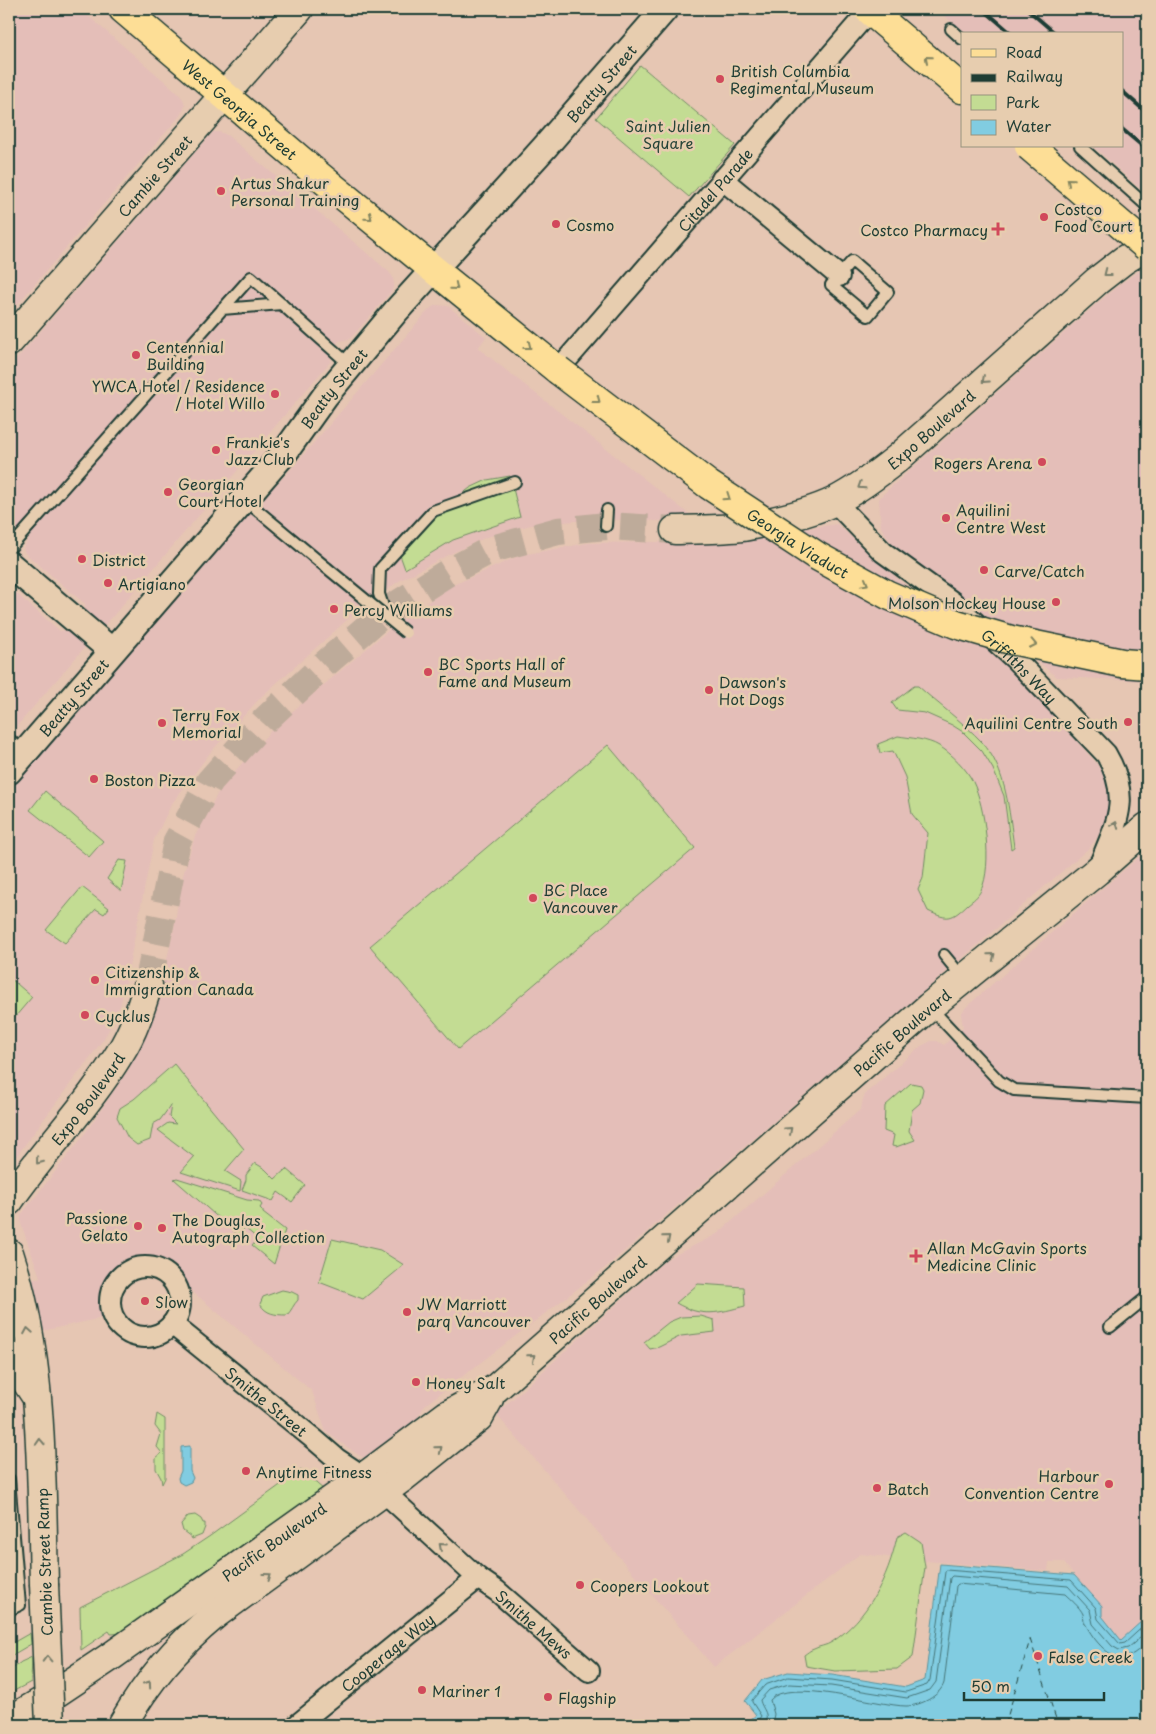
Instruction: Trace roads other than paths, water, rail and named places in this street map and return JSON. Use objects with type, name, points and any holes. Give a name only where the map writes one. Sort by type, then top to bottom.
[{"type":"main road","name":"West Georgia Street","points":[[123,9],[432,270],[498,322]]},
{"type":"main road","name":"Cambie Street","points":[[9,342],[299,9]]},
{"type":"main road","points":[[864,16],[894,30],[961,88]]},
{"type":"main road","points":[[1031,148],[1147,246]]},
{"type":"main road","name":"Expo Boulevard","points":[[675,530],[743,527],[806,512],[834,502],[892,463],[1097,281],[1124,260],[1147,246]]},
{"type":"main road","name":"Georgia Viaduct","points":[[498,322],[566,361],[709,485],[817,556],[888,595],[956,624],[1011,640],[1122,663],[1147,665]]},
{"type":"main road","name":"Pacific Boulevard","points":[[9,1721],[371,1492],[478,1417],[495,1389],[929,1006],[1097,871],[1147,827]]},
{"type":"main road","name":"Expo Boulevard","points":[[9,1201],[86,1102],[121,1052],[133,1027],[148,985]]},
{"type":"main road","points":[[9,1253],[21,1294],[29,1332],[38,1398]]},
{"type":"main road","points":[[9,1356],[38,1398]]},
{"type":"main road","name":"Cambie Street Ramp","points":[[38,1398],[50,1725]]},
{"type":"main road","points":[[122,1725],[152,1677],[193,1633],[371,1492]]},
{"type":"street","name":"Beatty Street","points":[[9,771],[17,746],[112,651],[285,452],[324,396],[350,364],[432,270],[568,121],[665,9]]},
{"type":"street","name":"Citadel Parade","points":[[566,361],[864,16]]},
{"type":"street","points":[[722,179],[839,276]]},
{"type":"street","name":"Griffiths Way","points":[[834,502],[882,552],[950,601],[1014,658],[1106,754],[1115,769],[1120,788],[1119,814],[1097,871]]},
{"type":"street","points":[[9,564],[112,651]]},
{"type":"street","name":"Smithe Street","points":[[172,1324],[316,1440],[371,1492],[478,1578]]},
{"type":"street","name":"Smithe Mews","points":[[478,1578],[497,1591],[589,1671]]},
{"type":"street","name":"Cooperage Way","points":[[297,1725],[478,1578]]},
{"type":"lane","points":[[950,28],[961,38]]},
{"type":"lane","points":[[1082,148],[1147,206]]},
{"type":"lane","points":[[852,261],[888,292],[868,316],[831,285],[839,276],[852,261]]},
{"type":"lane","points":[[9,549],[251,277],[350,364]]},
{"type":"lane","points":[[222,309],[282,304]]},
{"type":"lane","points":[[385,612],[379,594],[380,569],[433,511],[515,482]]},
{"type":"lane","points":[[244,500],[406,633]]},
{"type":"lane","points":[[606,526],[607,510]]},
{"type":"lane","points":[[944,955],[964,979]]},
{"type":"lane","points":[[929,1006],[999,1081],[1014,1090],[1147,1098]]},
{"type":"lane","points":[[1110,1327],[1147,1297]]},
{"type":"lane","points":[[9,1479],[20,1606],[9,1610]]},
{"type":"water","points":[[190,1446],[190,1471],[193,1478],[191,1482],[184,1485],[179,1482],[178,1478],[181,1471],[181,1447]]},
{"type":"water","name":"False Creek","points":[[940,1564],[1074,1575],[1102,1606],[1102,1616],[1121,1640],[1143,1620],[1144,1608],[1147,1609],[1147,1725],[744,1725],[756,1715],[745,1701],[762,1680],[788,1672],[832,1675],[906,1687],[925,1680]]},
{"type":"tunnel","points":[[148,985],[177,841],[210,781],[264,721],[326,663],[385,612],[447,573],[492,549],[558,531],[606,526],[675,530]]},
{"type":"railway","points":[[983,9],[1010,32]]},
{"type":"railway","points":[[1027,9],[1054,32]]},
{"type":"railway","points":[[1124,93],[1147,113]]},
{"type":"railway","points":[[1124,131],[1147,150]]},
{"type":"place","name":"British Columbia Regimental Museum","points":[[720,79]]},
{"type":"place","name":"Artus Shakur Personal Training","points":[[221,191]]},
{"type":"place","name":"Costco Food Court","points":[[1044,217]]},
{"type":"place","name":"Cosmo","points":[[556,224]]},
{"type":"place","name":"Costco Pharmacy","points":[[998,229]]},
{"type":"place","name":"Centennial Building","points":[[136,355]]},
{"type":"place","name":"YWCA Hotel / Residence / Hotel Willo","points":[[275,394]]},
{"type":"place","name":"Frankie's Jazz Club","points":[[216,450]]},
{"type":"place","name":"Rogers Arena","points":[[1042,462]]},
{"type":"place","name":"Georgian Court Hotel","points":[[168,492]]},
{"type":"place","name":"Aquilini Centre West","points":[[946,518]]},
{"type":"place","name":"District","points":[[82,559]]},
{"type":"place","name":"Carve/Catch","points":[[984,570]]},
{"type":"place","name":"Artigiano","points":[[108,583]]},
{"type":"place","name":"Molson Hockey House","points":[[1056,602]]},
{"type":"place","name":"Percy Williams","points":[[334,609]]},
{"type":"place","name":"BC Sports Hall of Fame and Museum","points":[[428,672]]},
{"type":"place","name":"Dawson's Hot Dogs","points":[[709,690]]},
{"type":"place","name":"Aquilini Centre South","points":[[1128,722]]},
{"type":"place","name":"Terry Fox Memorial","points":[[162,723]]},
{"type":"place","name":"Boston Pizza","points":[[94,779]]},
{"type":"place","name":"BC Place Vancouver","points":[[533,898]]},
{"type":"place","name":"Citizenship & Immigration Canada","points":[[95,980]]},
{"type":"place","name":"Cycklus","points":[[85,1015]]},
{"type":"place","name":"Passione Gelato","points":[[138,1226]]},
{"type":"place","name":"The Douglas, Autograph Collection","points":[[162,1228]]},
{"type":"place","name":"Allan McGavin Sports Medicine Clinic","points":[[916,1256]]},
{"type":"place","name":"Slow","points":[[145,1301]]},
{"type":"place","name":"JW Marriott parq Vancouver","points":[[407,1312]]},
{"type":"place","name":"Honey Salt","points":[[416,1382]]},
{"type":"place","name":"Anytime Fitness","points":[[246,1471]]},
{"type":"place","name":"Harbour Convention Centre","points":[[1109,1484]]},
{"type":"place","name":"Batch","points":[[877,1488]]},
{"type":"place","name":"Coopers Lookout","points":[[580,1585]]},
{"type":"place","name":"False Creek","points":[[1038,1656]]},
{"type":"place","name":"Mariner 1","points":[[422,1690]]},
{"type":"place","name":"Flagship","points":[[548,1697]]},
{"type":"park label","name":"Saint Julien Square","points":[[668,134]]}]
